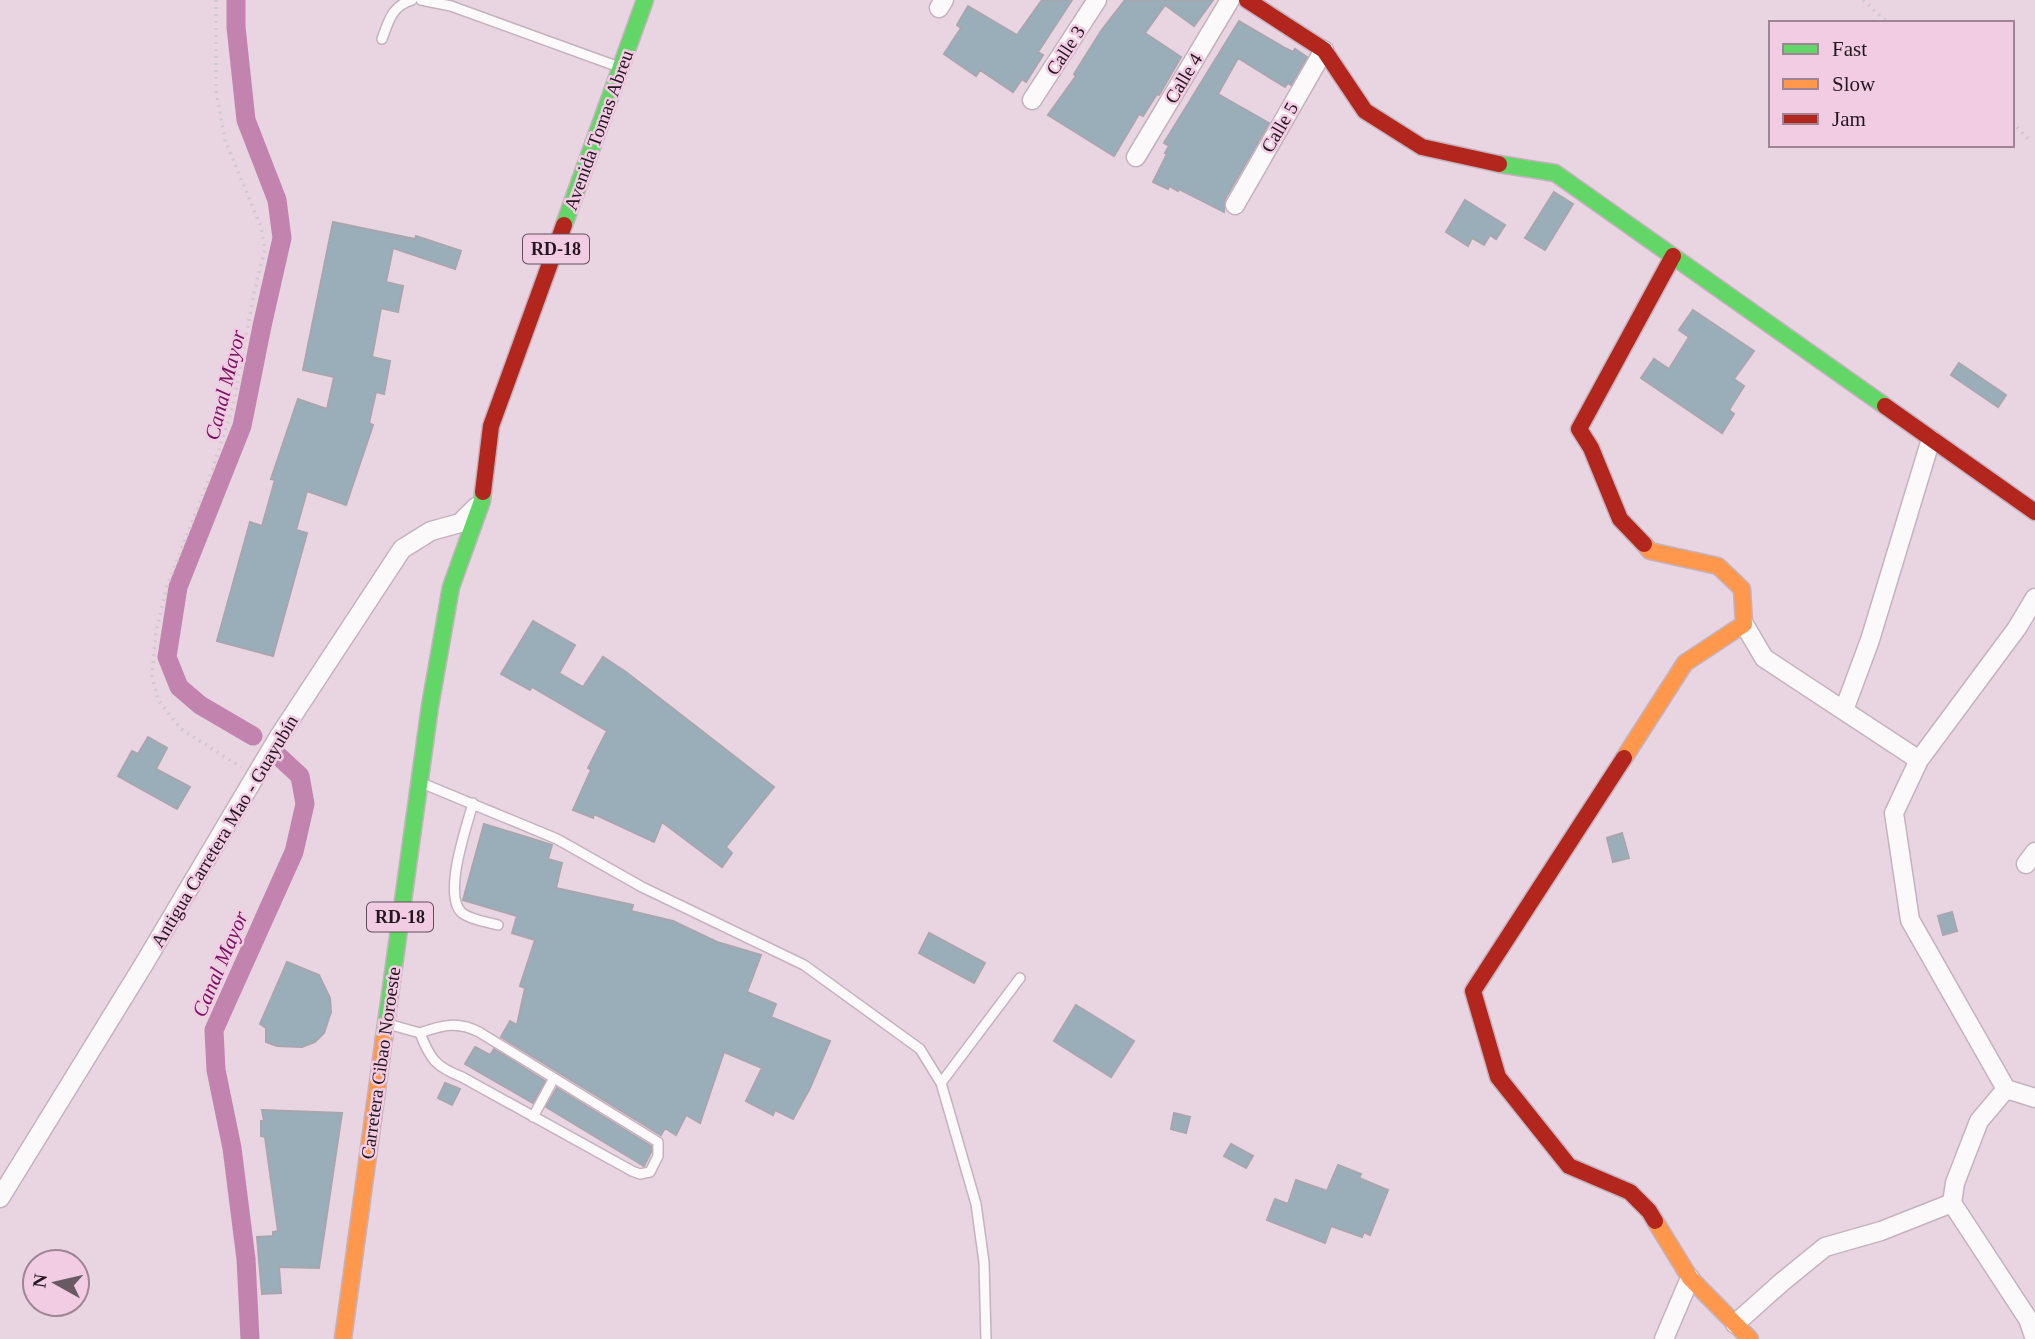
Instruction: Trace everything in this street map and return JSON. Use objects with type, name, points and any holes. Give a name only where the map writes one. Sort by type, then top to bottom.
[{"type":"street","name":"Avenida Tomas Abreu","points":[[482,501],[491,426],[645,0]]},
{"type":"street","name":"Calle 3","points":[[1032,100],[1097,0]]},
{"type":"street","name":"Calle 4","points":[[1136,157],[1230,0]]},
{"type":"street","points":[[1247,0],[1324,50],[1365,111],[1394,131],[1422,147],[1472,159],[1555,173],[2035,512]]},
{"type":"street","name":"Calle 5","points":[[1235,205],[1324,50]]},
{"type":"street","points":[[1674,256],[1579,429],[1591,448],[1620,519],[1650,551],[1718,566],[1742,589],[1744,624],[1765,657],[1919,760]]},
{"type":"street","points":[[1844,710],[1870,640],[1931,439]]},
{"type":"street","name":"Antigua Carretera Mao - Guayubín","points":[[0,1198],[144,964],[255,775],[402,549],[431,531],[460,523],[482,501]]},
{"type":"street","name":"Carretera Cibao Noroeste","points":[[343,1339],[419,782],[451,587],[482,501]]},
{"type":"street","points":[[2035,598],[2017,628],[1919,760],[1894,813],[1910,920],[2006,1089],[2035,1098]]},
{"type":"street","points":[[1744,624],[1685,663],[1473,991],[1497,1077],[1569,1166],[1630,1192],[1649,1211],[1690,1278],[1749,1339]]},
{"type":"street","points":[[2006,1089],[1979,1121],[1955,1183],[1952,1203],[2028,1319],[2035,1339]]},
{"type":"street","points":[[1735,1324],[1825,1247],[1881,1231],[1952,1203]]},
{"type":"street","points":[[1664,1339],[1690,1278]]},
{"type":"lane","points":[[382,39],[390,16],[401,4],[412,0]]},
{"type":"lane","points":[[422,0],[451,6],[621,67]]},
{"type":"lane","points":[[419,782],[556,839],[642,887],[804,965],[920,1049],[941,1083],[976,1205],[984,1262],[986,1339]]},
{"type":"lane","points":[[473,803],[455,874],[455,901],[460,912],[498,925]]},
{"type":"lane","points":[[941,1083],[1020,978]]},
{"type":"lane","points":[[385,1023],[420,1033],[447,1024],[472,1028],[658,1142],[658,1156],[650,1172],[640,1174],[632,1171],[436,1063],[420,1033]]},
{"type":"lane","points":[[533,1117],[554,1078]]},
{"type":"path","points":[[216,0],[216,91],[225,140],[261,227],[265,249],[233,405],[212,471],[167,586],[156,632],[152,676],[158,700],[181,729],[255,775]]},
{"type":"path","points":[[1863,0],[1886,21]]},
{"type":"path","points":[[2014,124],[2029,141]]},
{"type":"building","points":[[1042,0],[1072,0],[1038,52],[1043,55],[1026,82],[1022,79],[1013,92],[980,70],[976,76],[944,54],[961,28],[957,25],[968,6],[1017,35]]},
{"type":"building","points":[[1125,0],[1213,0],[1194,26],[1165,5],[1145,33],[1181,57],[1159,95],[1157,94],[1143,116],[1139,114],[1114,156],[1048,115],[1076,76],[1074,74],[1101,31]]},
{"type":"building","points":[[1239,21],[1285,48],[1293,52],[1295,49],[1307,57],[1291,85],[1288,83],[1285,87],[1238,58],[1218,94],[1269,123],[1225,199],[1224,212],[1179,189],[1178,191],[1169,186],[1168,189],[1153,182],[1167,154],[1165,153],[1169,146],[1164,143]]},
{"type":"building","points":[[1554,192],[1573,204],[1545,250],[1525,238]]},
{"type":"building","points":[[1465,200],[1505,225],[1496,239],[1490,235],[1484,245],[1472,238],[1468,246],[1446,232]]},
{"type":"building","points":[[333,222],[415,239],[416,236],[461,251],[455,269],[393,248],[386,282],[403,286],[398,312],[381,308],[372,357],[390,361],[384,394],[376,392],[369,423],[373,425],[346,505],[307,491],[296,530],[307,533],[273,656],[217,641],[250,522],[262,526],[275,480],[271,479],[298,399],[327,409],[334,377],[303,370]]},
{"type":"building","points":[[1693,310],[1754,351],[1734,379],[1744,386],[1729,410],[1734,414],[1722,433],[1641,378],[1654,359],[1669,369],[1689,337],[1679,330]]},
{"type":"building","points":[[1959,363],[2006,395],[1998,407],[1951,375]]},
{"type":"building","points":[[533,621],[575,645],[559,673],[583,687],[603,657],[774,787],[726,847],[732,853],[722,867],[662,822],[654,842],[594,814],[593,818],[573,810],[591,770],[588,768],[607,731],[532,687],[530,690],[501,674]]},
{"type":"building","points":[[148,737],[167,748],[156,769],[190,787],[177,809],[118,776],[132,751],[138,754]]},
{"type":"building","points":[[484,824],[552,845],[548,859],[562,863],[556,888],[633,905],[631,911],[673,921],[717,942],[761,955],[747,992],[776,1004],[771,1017],[830,1041],[793,1119],[775,1110],[773,1115],[746,1101],[762,1068],[724,1052],[700,1123],[686,1115],[676,1135],[665,1128],[661,1135],[501,1037],[510,1021],[517,1025],[525,988],[520,986],[535,940],[512,933],[517,916],[463,900]]},
{"type":"building","points":[[1622,833],[1629,858],[1613,862],[1607,838]]},
{"type":"building","points":[[1952,912],[1957,931],[1943,935],[1938,916]]},
{"type":"building","points":[[929,933],[985,963],[974,983],[919,953]]},
{"type":"building","points":[[287,962],[319,975],[330,998],[331,1012],[324,1033],[315,1042],[302,1047],[277,1046],[266,1042],[266,1028],[260,1024]]},
{"type":"building","points":[[1076,1005],[1134,1041],[1111,1077],[1054,1041]]},
{"type":"building","points":[[475,1047],[490,1055],[494,1049],[545,1081],[533,1103],[465,1064]]},
{"type":"building","points":[[445,1083],[460,1089],[452,1105],[438,1098]]},
{"type":"building","points":[[557,1088],[651,1146],[644,1166],[546,1107]]},
{"type":"building","points":[[262,1110],[342,1113],[319,1268],[279,1267],[281,1293],[262,1294],[257,1237],[273,1236],[273,1232],[278,1231],[265,1137],[261,1136],[261,1121],[264,1121]]},
{"type":"building","points":[[1174,1113],[1190,1117],[1186,1133],[1171,1129]]},
{"type":"building","points":[[1231,1144],[1253,1156],[1246,1168],[1224,1156]]},
{"type":"building","points":[[1338,1165],[1361,1174],[1359,1178],[1388,1190],[1370,1235],[1364,1232],[1362,1237],[1331,1226],[1325,1243],[1267,1220],[1275,1199],[1288,1204],[1296,1180],[1327,1191]]},
{"type":"waterway","name":"Canal Mayor","points":[[236,0],[236,27],[246,120],[277,200],[282,238],[242,426],[178,587],[167,657],[179,687],[200,705],[253,736]]},
{"type":"waterway","name":"Canal Mayor","points":[[250,1339],[246,1259],[232,1148],[216,1070],[214,1030],[294,852],[305,804],[300,776],[273,751]]},
{"type":"traffic: fast","points":[[564,225],[645,0]]},
{"type":"traffic: fast","points":[[1499,164],[1555,173],[1885,406]]},
{"type":"traffic: fast","points":[[384,1038],[430,706],[451,587],[483,492]]},
{"type":"traffic: slow","points":[[1624,758],[1685,663],[1744,624],[1742,589],[1718,566],[1650,551],[1644,544]]},
{"type":"traffic: slow","points":[[343,1339],[384,1038]]},
{"type":"traffic: slow","points":[[1655,1221],[1690,1278],[1750,1339]]},
{"type":"traffic: jam","points":[[1247,0],[1324,50],[1365,111],[1422,147],[1499,164]]},
{"type":"traffic: jam","points":[[483,492],[491,426],[564,225]]},
{"type":"traffic: jam","points":[[1644,544],[1620,519],[1591,448],[1579,429],[1673,256]]},
{"type":"traffic: jam","points":[[1885,406],[2035,512]]},
{"type":"traffic: jam","points":[[1624,758],[1473,991],[1498,1077],[1569,1166],[1630,1192],[1655,1221]]}]
